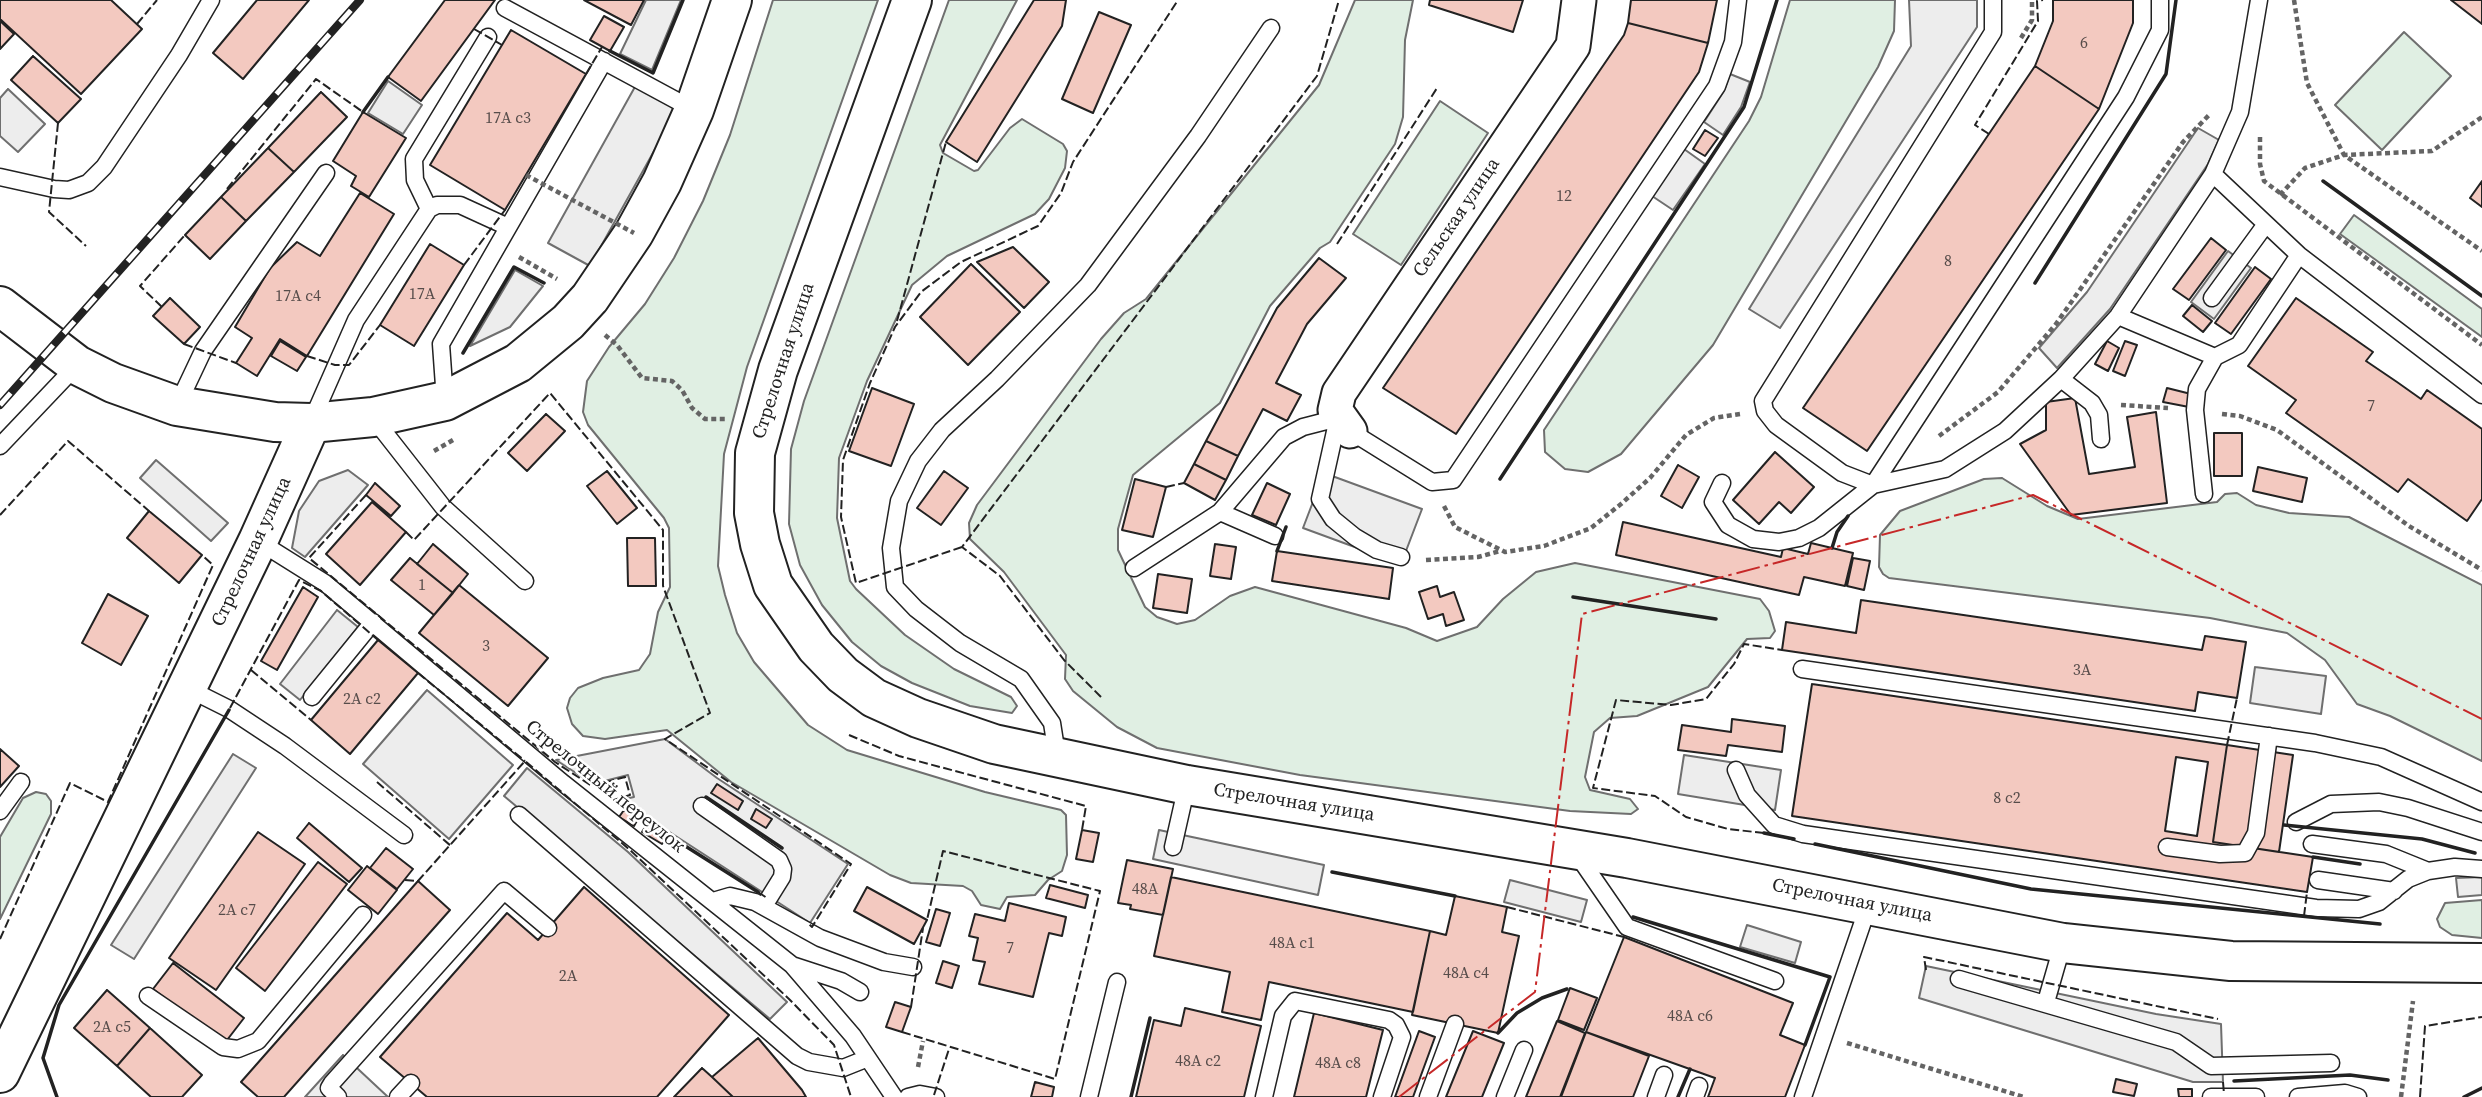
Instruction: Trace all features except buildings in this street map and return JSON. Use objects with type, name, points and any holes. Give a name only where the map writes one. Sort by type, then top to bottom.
[{"type":"main road","points":[[0,306],[77,365],[113,383],[177,406],[275,422],[311,423],[373,417],[445,401],[519,363],[579,310],[635,233],[694,110],[732,0]]},
{"type":"main road","name":"Стрелочная улица","points":[[912,0],[767,403],[755,453],[754,513],[760,544],[773,584],[816,647],[843,675],[874,698],[995,744],[1188,785],[1869,904],[2063,943],[2231,961],[2482,963]]},
{"type":"main road","name":"Стрелочная улица","points":[[0,1073],[258,541],[311,423]]},
{"type":"street","name":"Сельская улица","points":[[1344,424],[1335,410],[1339,393],[1573,46],[1580,0]]},
{"type":"lane","points":[[1,175],[54,189],[69,190],[88,183],[104,167],[179,55],[211,0]]},
{"type":"lane","points":[[1134,568],[1220,512],[1284,437],[1303,427],[1344,424],[1432,482],[1453,480],[1717,86],[1733,42],[1738,0]]},
{"type":"lane","points":[[1993,0],[1993,32],[1763,401],[1765,411],[1776,425],[1842,473],[1873,485],[1945,469],[2005,431],[2061,379],[2118,316],[2213,174],[2240,112],[2259,0]]},
{"type":"lane","points":[[1722,483],[1713,502],[1715,509],[1738,533],[1764,542],[1799,538],[1819,528],[1873,485],[2126,97],[2160,30],[2160,0]]},
{"type":"lane","points":[[505,8],[694,110]]},
{"type":"lane","points":[[1057,758],[1052,723],[1021,679],[960,643],[916,609],[895,587],[891,548],[899,501],[918,461],[942,430],[997,379],[1088,285],[1198,136],[1271,27]]},
{"type":"lane","points":[[429,209],[415,180],[414,159],[488,37]]},
{"type":"lane","points":[[445,401],[440,344],[604,61]]},
{"type":"lane","points":[[177,406],[203,351],[326,173]]},
{"type":"lane","points":[[2213,174],[2300,255],[2482,395]]},
{"type":"lane","points":[[311,423],[356,320],[429,209],[437,205],[460,205],[508,227]]},
{"type":"lane","points":[[2212,298],[2266,224]]},
{"type":"lane","points":[[2204,494],[2195,410],[2197,388],[2215,357],[2239,345],[2300,255]]},
{"type":"lane","points":[[2118,316],[2215,357]]},
{"type":"lane","points":[[0,446],[77,365]]},
{"type":"lane","points":[[2061,379],[2092,402],[2099,415],[2101,439]]},
{"type":"lane","points":[[373,417],[443,507],[526,581]]},
{"type":"lane","points":[[1344,424],[1320,499],[1333,519],[1355,537],[1377,550],[1401,557]]},
{"type":"lane","points":[[1220,512],[1275,536]]},
{"type":"lane","name":"Стрелочный переулок","points":[[258,541],[325,583],[563,783],[792,965],[868,1058],[894,1097]]},
{"type":"lane","points":[[312,697],[373,622]]},
{"type":"lane","points":[[1802,669],[2269,736],[2381,757],[2482,802]]},
{"type":"lane","points":[[187,688],[229,709],[285,746],[404,835]]},
{"type":"lane","points":[[2167,847],[2220,854],[2245,853],[2256,833],[2269,736]]},
{"type":"lane","points":[[1737,770],[1747,795],[1774,825],[1803,834],[2342,911],[2379,902],[2408,879],[2428,871],[2455,867],[2482,869]]},
{"type":"lane","points":[[0,811],[21,782]]},
{"type":"lane","points":[[1173,847],[1188,785]]},
{"type":"lane","points":[[2296,822],[2331,804],[2379,802],[2408,808],[2482,832]]},
{"type":"lane","points":[[702,806],[779,860],[783,869],[782,877],[764,906]]},
{"type":"lane","points":[[519,815],[797,1056],[808,1062],[843,1068],[868,1058]]},
{"type":"lane","points":[[2312,844],[2386,854],[2428,871]]},
{"type":"lane","points":[[1574,851],[1627,928],[1775,981]]},
{"type":"lane","points":[[2318,880],[2394,891]]},
{"type":"lane","points":[[338,1097],[329,1087],[332,1083],[504,891],[548,928]]},
{"type":"lane","points":[[713,901],[740,897],[764,906],[820,938],[884,962],[914,967]]},
{"type":"lane","points":[[1803,1097],[1869,904]]},
{"type":"lane","points":[[149,996],[223,1047],[238,1049],[258,1041],[270,1030],[363,915]]},
{"type":"lane","points":[[2046,1002],[2063,943]]},
{"type":"lane","points":[[792,965],[841,982],[860,992]]},
{"type":"lane","points":[[1959,979],[2046,1002],[2176,1042],[2211,1066],[2332,1063]]},
{"type":"lane","points":[[1088,1097],[1117,982]]},
{"type":"lane","points":[[1264,1097],[1283,1016],[1295,1001],[1389,1020],[1396,1025],[1402,1037],[1382,1097]]},
{"type":"lane","points":[[1428,1097],[1455,1024]]},
{"type":"lane","points":[[1506,1097],[1524,1050]]},
{"type":"lane","points":[[1656,1097],[1664,1075]]},
{"type":"lane","points":[[398,1097],[411,1083]]},
{"type":"lane","points":[[2298,1097],[2345,1093],[2358,1097]]},
{"type":"lane","points":[[908,1097],[920,1094],[936,1097]]},
{"type":"lane","points":[[2211,1097],[2256,1097]]},
{"type":"path","points":[[2294,0],[2307,83],[2344,155],[2482,251]]},
{"type":"path","points":[[1928,444],[1998,392],[2056,324],[2183,142],[2206,116],[2216,111],[2240,112]]},
{"type":"path","points":[[2266,224],[2280,195],[2305,168],[2344,155],[2432,151],[2482,117]]},
{"type":"path","points":[[2260,131],[2260,164],[2264,181],[2482,345]]},
{"type":"path","points":[[526,175],[635,233]]},
{"type":"path","points":[[497,244],[579,310],[617,345],[642,378],[672,381],[682,390],[692,408],[705,419],[717,421],[740,416],[767,403]]},
{"type":"path","points":[[2092,402],[2239,416],[2277,430],[2409,526],[2482,570]]},
{"type":"path","points":[[1401,557],[1433,561],[1478,557],[1501,550],[1544,546],[1591,528],[1650,478],[1686,435],[1714,418],[1765,411]]},
{"type":"path","points":[[1432,482],[1455,527],[1501,550]]},
{"type":"path","points":[[2401,1097],[2413,1013]]},
{"type":"path","points":[[1825,1036],[2024,1097]]},
{"type":"green space","points":[[773,0],[878,0],[747,367],[724,454],[718,566],[725,595],[737,633],[754,662],[808,725],[847,750],[985,792],[1061,810],[1066,815],[1067,855],[1062,871],[1048,880],[1035,895],[1007,897],[1000,909],[981,905],[972,891],[963,886],[911,883],[890,875],[731,782],[667,730],[605,739],[583,736],[572,724],[567,708],[570,698],[578,688],[603,678],[639,670],[650,654],[658,612],[670,587],[669,528],[664,518],[588,425],[583,412],[587,381],[609,347],[645,304],[674,258],[703,201],[730,135]]},
{"type":"green space","points":[[949,0],[1017,0],[940,145],[943,153],[974,171],[978,170],[1010,128],[1022,119],[1063,144],[1067,151],[1065,168],[1049,199],[1035,214],[947,256],[912,285],[867,381],[839,458],[837,518],[850,581],[856,589],[905,635],[954,669],[1011,697],[1017,706],[1012,713],[970,706],[912,683],[881,666],[852,642],[822,605],[800,565],[789,524],[791,449],[804,401]]},
{"type":"green space","points":[[1355,0],[1413,0],[1405,40],[1403,117],[1395,144],[1330,242],[1320,248],[1270,306],[1220,403],[1133,475],[1118,529],[1118,550],[1145,607],[1157,617],[1177,624],[1195,620],[1230,596],[1255,587],[1406,628],[1437,641],[1477,627],[1503,599],[1536,572],[1575,563],[1760,599],[1769,611],[1775,631],[1770,638],[1747,639],[1708,687],[1637,716],[1610,718],[1594,732],[1585,777],[1590,790],[1630,799],[1638,809],[1631,814],[1570,811],[1300,775],[1157,748],[1117,727],[1073,691],[1065,679],[1066,655],[1004,572],[970,539],[969,523],[977,505],[1101,339],[1124,313],[1146,299],[1319,85]]},
{"type":"green space","points":[[1790,0],[1895,0],[1894,31],[1878,67],[1713,345],[1621,454],[1588,472],[1565,469],[1545,452],[1544,430],[1749,121],[1761,97]]},
{"type":"green space","points":[[2404,32],[2451,76],[2382,150],[2335,105]]},
{"type":"green space","points":[[1440,101],[1488,133],[1401,265],[1353,234]]},
{"type":"green space","points":[[2354,215],[2482,309],[2482,337],[2340,234]]},
{"type":"green space","points":[[2002,478],[2047,506],[2078,519],[2217,502],[2225,494],[2237,493],[2256,505],[2289,513],[2349,517],[2482,585],[2482,761],[2390,716],[2357,704],[2325,660],[2287,633],[2210,618],[1889,578],[1883,574],[1879,567],[1880,535],[1900,511],[1984,479]]},
{"type":"green space","points":[[36,792],[46,794],[51,801],[51,814],[0,919],[0,837],[23,798]]},
{"type":"green space","points":[[2482,900],[2482,938],[2452,935],[2440,927],[2437,919],[2445,903]]},
{"type":"shaded area","points":[[646,0],[681,0],[652,70],[620,54]]},
{"type":"shaded area","points":[[1909,0],[1977,0],[1977,27],[1780,328],[1749,309],[1911,46]]},
{"type":"shaded area","points":[[1730,74],[1750,82],[1741,107],[1723,135],[1704,122],[1724,91]]},
{"type":"shaded area","points":[[388,81],[422,105],[403,134],[368,113]]},
{"type":"shaded area","points":[[636,85],[678,108],[590,266],[548,243]]},
{"type":"shaded area","points":[[8,89],[45,124],[18,152],[0,136],[0,98]]},
{"type":"shaded area","points":[[2198,128],[2219,140],[2208,164],[2110,309],[2057,368],[2039,348],[2087,292]]},
{"type":"shaded area","points":[[1684,149],[1705,164],[1673,210],[1652,196]]},
{"type":"shaded area","points":[[2228,251],[2251,268],[2214,319],[2191,302]]},
{"type":"shaded area","points":[[515,270],[543,286],[510,327],[470,346]]},
{"type":"shaded area","points":[[156,460],[228,523],[211,541],[140,478]]},
{"type":"shaded area","points":[[348,470],[368,485],[305,557],[292,548],[299,511],[319,481]]},
{"type":"shaded area","points":[[1324,473],[1422,509],[1401,564],[1303,528]]},
{"type":"shaded area","points":[[337,610],[358,627],[300,700],[280,684]]},
{"type":"shaded area","points":[[2255,667],[2326,676],[2321,714],[2250,703]]},
{"type":"shaded area","points":[[427,690],[513,765],[449,839],[363,764]]},
{"type":"shaded area","points":[[665,739],[717,778],[848,864],[810,923],[620,800],[634,797],[628,775],[593,784],[556,760]]},
{"type":"shaded area","points":[[233,754],[256,768],[134,959],[111,945]]},
{"type":"shaded area","points":[[1684,755],[1781,770],[1775,810],[1678,794]]},
{"type":"shaded area","points":[[527,768],[628,852],[787,1002],[770,1019],[504,796]]},
{"type":"shaded area","points":[[1159,830],[1324,865],[1318,895],[1153,859]]},
{"type":"shaded area","points":[[2482,877],[2482,895],[2458,897],[2456,878]]},
{"type":"shaded area","points":[[1510,880],[1587,900],[1581,922],[1504,902]]},
{"type":"shaded area","points":[[1747,925],[1801,942],[1795,963],[1740,947]]},
{"type":"shaded area","points":[[1926,966],[2156,1014],[2221,1024],[2223,1082],[2193,1082],[1919,998]]},
{"type":"shaded area","points":[[343,1055],[388,1097],[305,1097]]},
{"type":"railway","points":[[0,405],[360,0]]},
{"type":"fence","points":[[137,24],[157,0]]},
{"type":"fence","points":[[962,547],[856,583],[841,517],[843,460],[870,383],[895,327],[921,292],[961,262],[1038,226],[1061,193],[1073,162],[1178,0]]},
{"type":"fence","points":[[1101,697],[1064,660],[1000,576],[962,547],[1317,76],[1339,0]]},
{"type":"fence","points":[[1989,134],[1975,125],[2038,21],[2037,1],[2043,0]]},
{"type":"fence","points":[[474,29],[502,45]]},
{"type":"fence","points":[[586,74],[602,47]]},
{"type":"fence","points":[[227,189],[316,79],[363,112]]},
{"type":"fence","points":[[1337,244],[1437,88]]},
{"type":"fence","points":[[58,123],[49,212],[86,246]]},
{"type":"fence","points":[[897,321],[946,142]]},
{"type":"fence","points":[[464,265],[505,210]]},
{"type":"fence","points":[[162,307],[140,286],[185,235]]},
{"type":"fence","points":[[307,356],[335,365],[349,365],[380,325]]},
{"type":"fence","points":[[184,344],[236,363]]},
{"type":"fence","points":[[406,532],[414,540],[550,393],[663,530],[663,586],[710,713],[665,739],[851,864],[812,927],[809,924]]},
{"type":"fence","points":[[0,515],[68,441],[149,511]]},
{"type":"fence","points":[[1166,487],[1184,483]]},
{"type":"fence","points":[[366,495],[309,558],[555,762],[592,786],[625,777],[630,795],[614,800],[671,837]]},
{"type":"fence","points":[[0,939],[70,783],[108,802],[213,565],[202,555]]},
{"type":"fence","points":[[230,708],[299,580],[321,591],[378,640]]},
{"type":"fence","points":[[1764,833],[1728,829],[1686,817],[1655,796],[1593,788],[1616,700],[1671,705],[1706,699],[1734,664],[1744,644],[1782,650]]},
{"type":"fence","points":[[251,670],[311,720]]},
{"type":"fence","points":[[418,673],[525,761]]},
{"type":"fence","points":[[2227,745],[2237,698]]},
{"type":"fence","points":[[849,735],[899,756],[1086,806],[1082,830]]},
{"type":"fence","points":[[405,880],[418,881],[525,761],[630,850],[789,999],[834,1045],[851,1097]]},
{"type":"fence","points":[[377,782],[451,846]]},
{"type":"fence","points":[[902,1032],[1055,1079],[1100,891],[943,851],[927,920]]},
{"type":"fence","points":[[758,892],[767,898]]},
{"type":"fence","points":[[2304,916],[2307,892]]},
{"type":"fence","points":[[1507,907],[1624,937]]},
{"type":"fence","points":[[911,1007],[923,928]]},
{"type":"fence","points":[[1926,970],[1924,957],[2218,1019]]},
{"type":"fence","points":[[2420,1097],[2425,1026],[2482,1017]]},
{"type":"fence","points":[[934,1095],[949,1049]]},
{"type":"fence","points":[[2223,1082],[2224,1094]]},
{"type":"wall","points":[[610,51],[653,73],[683,0]]},
{"type":"wall","points":[[1500,479],[1744,107],[1777,0]]},
{"type":"wall","points":[[2035,283],[2166,74],[2176,0]]},
{"type":"wall","points":[[363,112],[388,77]]},
{"type":"wall","points":[[2323,181],[2482,296]]},
{"type":"wall","points":[[463,353],[514,267],[544,283]]},
{"type":"wall","points":[[1832,548],[1837,532],[1848,516]]},
{"type":"wall","points":[[1277,551],[1286,527]]},
{"type":"wall","points":[[1573,597],[1716,619]]},
{"type":"wall","points":[[57,1097],[43,1058],[59,1005],[229,710]]},
{"type":"wall","points":[[706,797],[782,848]]},
{"type":"wall","points":[[2284,825],[2422,839],[2475,853]]},
{"type":"wall","points":[[1764,833],[1794,839]]},
{"type":"wall","points":[[671,837],[758,892]]},
{"type":"wall","points":[[1815,844],[2031,889],[2380,924]]},
{"type":"wall","points":[[2313,857],[2360,864]]},
{"type":"wall","points":[[1332,872],[1455,896]]},
{"type":"wall","points":[[1633,917],[1830,977],[1805,1045]]},
{"type":"wall","points":[[1498,1033],[1517,1013],[1542,998],[1567,989]]},
{"type":"wall","points":[[1131,1097],[1150,1018]]},
{"type":"wall","points":[[1678,1097],[1690,1069]]},
{"type":"wall","points":[[2234,1081],[2350,1075],[2388,1080]]},
{"type":"wall","points":[[2464,1097],[2482,1088]]},
{"type":"power","points":[[1399,1097],[1535,992],[1582,614],[2033,495],[2482,719]]}]
